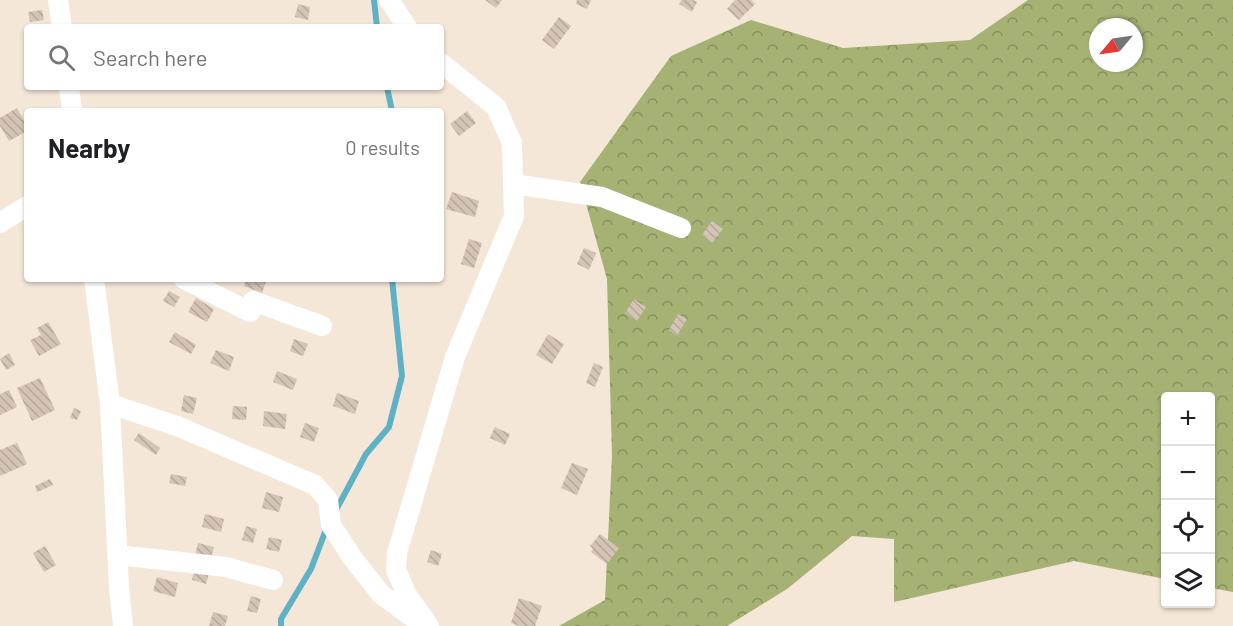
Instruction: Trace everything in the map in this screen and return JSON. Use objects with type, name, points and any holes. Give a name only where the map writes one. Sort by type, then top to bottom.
[{"type":"street","points":[[58,0],[62,24]]},
{"type":"street","points":[[388,0],[405,24]]},
{"type":"street","points":[[429,626],[407,595],[396,570],[397,553],[455,357],[514,216],[512,143],[496,107],[444,65]]},
{"type":"street","points":[[69,90],[72,108]]},
{"type":"street","points":[[513,184],[602,197],[681,228]]},
{"type":"street","points":[[0,224],[24,208]]},
{"type":"street","points":[[94,282],[110,405],[123,626]]},
{"type":"street","points":[[190,282],[250,312],[253,302],[322,326]]},
{"type":"street","points":[[110,405],[177,426],[315,485],[328,500],[331,525],[354,560],[381,594],[424,626]]},
{"type":"street","points":[[118,555],[226,567],[273,580]]},
{"type":"green space","points":[[1028,0],[1233,0],[1233,592],[1215,589],[1215,392],[1161,392],[1161,578],[1074,561],[894,602],[894,539],[852,536],[787,589],[727,626],[559,626],[605,600],[612,456],[607,279],[580,182],[671,56],[751,20],[843,48],[970,40]]},
{"type":"building","points":[[485,0],[502,0],[496,8]]},
{"type":"building","points":[[577,0],[591,0],[587,9],[576,4]]},
{"type":"building","points":[[682,0],[697,2],[692,12],[679,4]]},
{"type":"building","points":[[735,0],[751,0],[755,4],[739,20],[727,9]]},
{"type":"building","points":[[298,4],[310,7],[308,20],[295,17]]},
{"type":"building","points":[[42,10],[44,20],[30,22],[28,12]]},
{"type":"building","points":[[559,17],[571,26],[554,49],[542,40]]},
{"type":"building","points":[[17,108],[24,121],[24,133],[9,141],[0,126],[0,118]]},
{"type":"building","points":[[467,111],[476,123],[459,136],[450,124]]},
{"type":"building","points":[[452,192],[479,201],[475,217],[446,209]]},
{"type":"building","points":[[712,221],[723,229],[712,243],[702,235]]},
{"type":"building","points":[[469,239],[482,243],[474,268],[461,264]]},
{"type":"building","points":[[584,248],[596,253],[589,270],[577,264]]},
{"type":"building","points":[[245,282],[266,282],[262,293],[244,286]]},
{"type":"building","points":[[169,291],[180,297],[174,307],[163,301]]},
{"type":"building","points":[[196,298],[214,309],[207,322],[188,312]]},
{"type":"building","points":[[634,299],[646,307],[637,321],[625,313]]},
{"type":"building","points":[[678,314],[687,319],[677,336],[669,330]]},
{"type":"building","points":[[48,322],[61,344],[39,356],[30,340],[41,335],[37,328]]},
{"type":"building","points":[[175,332],[196,345],[191,354],[169,342]]},
{"type":"building","points":[[548,334],[564,344],[552,364],[536,355]]},
{"type":"building","points":[[294,339],[308,344],[303,356],[290,351]]},
{"type":"building","points":[[216,350],[234,357],[229,371],[210,363]]},
{"type":"building","points":[[9,353],[15,365],[6,370],[0,359]]},
{"type":"building","points":[[594,363],[603,367],[595,387],[586,383]]},
{"type":"building","points":[[277,371],[297,379],[293,390],[273,382]]},
{"type":"building","points":[[40,378],[55,410],[32,421],[17,388]]},
{"type":"building","points":[[9,390],[17,407],[0,415],[0,394]]},
{"type":"building","points":[[337,393],[359,401],[355,414],[333,406]]},
{"type":"building","points":[[184,395],[197,398],[193,414],[181,411]]},
{"type":"building","points":[[233,406],[247,407],[246,420],[232,419]]},
{"type":"building","points":[[74,408],[81,411],[77,420],[70,418]]},
{"type":"building","points":[[264,411],[287,414],[285,429],[263,426]]},
{"type":"building","points":[[305,423],[319,428],[314,442],[300,437]]},
{"type":"building","points":[[495,427],[510,434],[505,445],[490,438]]},
{"type":"building","points":[[139,433],[160,448],[156,455],[134,440]]},
{"type":"building","points":[[17,443],[27,464],[0,476],[0,450]]},
{"type":"building","points":[[572,463],[588,469],[577,495],[561,488]]},
{"type":"building","points":[[171,474],[187,477],[185,486],[169,483]]},
{"type":"building","points":[[50,479],[53,485],[37,492],[35,486]]},
{"type":"building","points":[[266,492],[283,497],[279,512],[262,508]]},
{"type":"building","points":[[205,514],[224,519],[221,532],[202,527]]},
{"type":"building","points":[[246,526],[257,529],[253,543],[242,540]]},
{"type":"building","points":[[600,534],[619,548],[607,564],[591,552],[593,549],[590,546]]},
{"type":"building","points":[[269,537],[282,540],[279,552],[266,549]]},
{"type":"building","points":[[198,543],[214,547],[211,559],[195,555]]},
{"type":"building","points":[[45,546],[56,565],[44,572],[33,553]]},
{"type":"building","points":[[431,550],[442,554],[438,566],[427,562]]},
{"type":"building","points":[[194,570],[209,574],[206,584],[192,580]]},
{"type":"building","points":[[157,577],[178,583],[175,597],[153,591]]},
{"type":"building","points":[[251,596],[261,599],[257,613],[247,611]]},
{"type":"building","points":[[519,598],[542,606],[535,626],[519,626],[511,623]]},
{"type":"building","points":[[213,612],[228,616],[225,626],[209,626]]},
{"type":"waterway","points":[[374,0],[377,24]]},
{"type":"waterway","points":[[388,90],[391,108]]},
{"type":"waterway","points":[[335,512],[366,454],[389,427],[402,376],[392,282]]},
{"type":"waterway","points":[[281,626],[281,619],[311,569],[327,527]]}]
